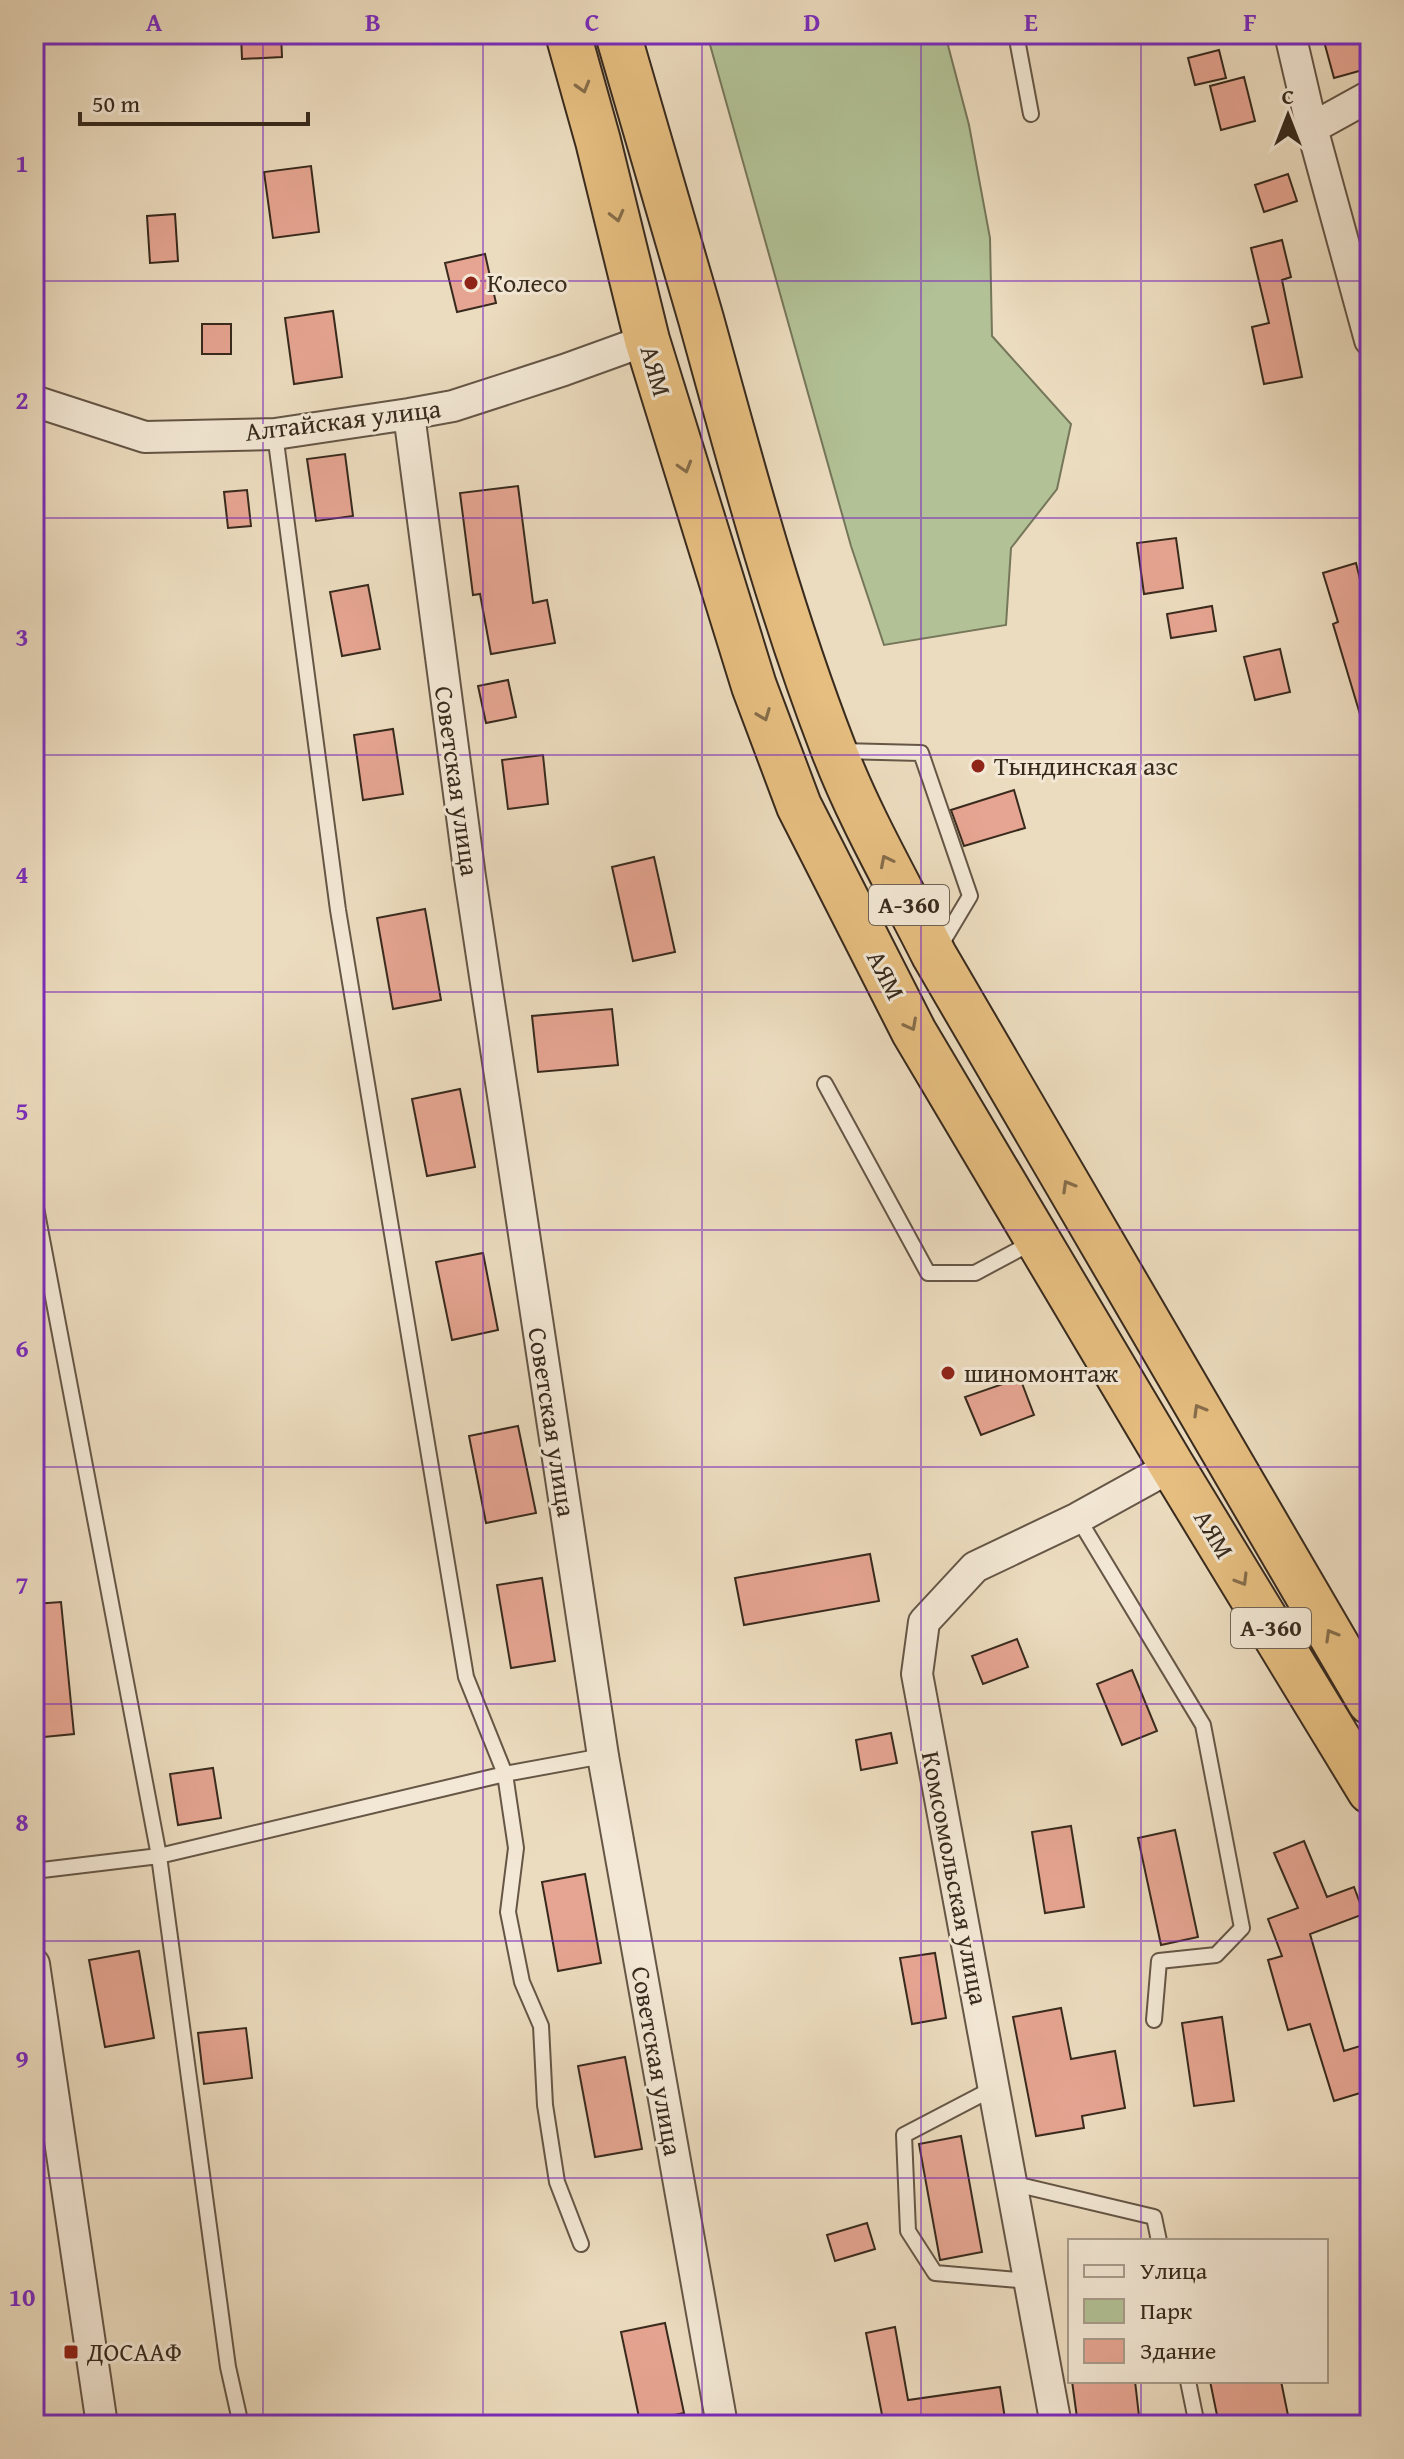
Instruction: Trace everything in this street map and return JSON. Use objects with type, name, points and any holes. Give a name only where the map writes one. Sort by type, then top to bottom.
[{"type":"highway","name":"АЯМ","points":[[568,34],[647,340],[749,672],[799,806],[914,1032],[1370,1791]]},
{"type":"highway","name":"АЯМ","points":[[618,34],[743,477],[795,645],[834,751],[873,837],[934,955],[1370,1702]]},
{"type":"street","points":[[1290,34],[1312,128],[1370,340]]},
{"type":"street","points":[[1312,128],[1370,96]]},
{"type":"street","name":"Алтайская улица","points":[[34,401],[145,437],[275,434],[453,406],[647,340]]},
{"type":"street","name":"Советская улица","points":[[409,414],[470,877],[603,1756],[722,2425]]},
{"type":"street","name":"Комсомольская улица","points":[[1056,2425],[917,1674],[924,1622],[975,1567],[1078,1518],[1172,1466]]},
{"type":"street","points":[[34,1964],[47,2139],[102,2425]]},
{"type":"lane","points":[[1016,34],[1031,114]]},
{"type":"lane","points":[[275,434],[338,910],[466,1677],[505,1774],[516,1848],[508,1912],[522,1982],[541,2026],[545,2105],[557,2182],[581,2244]]},
{"type":"lane","points":[[834,751],[921,753],[970,896],[934,955]]},
{"type":"lane","points":[[825,1084],[928,1273],[975,1273],[1037,1239]]},
{"type":"lane","points":[[34,1197],[159,1856],[228,2367],[241,2425]]},
{"type":"lane","points":[[1078,1518],[1203,1725],[1242,1928],[1216,1955],[1159,1961],[1154,2020]]},
{"type":"lane","points":[[34,1871],[159,1856],[505,1774],[603,1756]]},
{"type":"lane","points":[[994,2088],[904,2135],[908,2231],[935,2273],[1029,2281]]},
{"type":"lane","points":[[1011,2183],[1154,2217],[1159,2239]]},
{"type":"lane","points":[[1188,2383],[1197,2425]]},
{"type":"green space","points":[[707,34],[945,34],[969,125],[990,238],[992,336],[1071,424],[1057,489],[1011,548],[1006,625],[884,645],[851,546]]},
{"type":"building","points":[[241,34],[281,34],[282,57],[242,59]]},
{"type":"building","points":[[1322,34],[1370,34],[1370,68],[1334,78]]},
{"type":"building","points":[[1219,50],[1226,78],[1195,85],[1188,58]]},
{"type":"building","points":[[1244,77],[1255,121],[1221,130],[1210,86]]},
{"type":"building","points":[[311,166],[319,232],[273,238],[264,172]]},
{"type":"building","points":[[1288,174],[1297,201],[1264,212],[1255,185]]},
{"type":"building","points":[[175,214],[178,261],[150,263],[147,216]]},
{"type":"building","points":[[1282,240],[1291,277],[1282,280],[1302,377],[1264,384],[1252,327],[1269,323],[1251,248]]},
{"type":"building","name":"Колесо","points":[[485,254],[496,303],[457,312],[445,263]]},
{"type":"building","points":[[333,311],[342,377],[294,384],[285,318]]},
{"type":"building","points":[[202,324],[231,324],[231,354],[202,354]]},
{"type":"building","points":[[345,454],[353,516],[316,521],[307,459]]},
{"type":"building","points":[[518,486],[533,603],[547,600],[555,643],[491,654],[480,594],[473,595],[460,493]]},
{"type":"building","points":[[247,490],[251,526],[228,528],[224,492]]},
{"type":"building","points":[[1176,538],[1183,588],[1144,594],[1137,543]]},
{"type":"building","points":[[1356,563],[1370,620],[1370,720],[1362,721],[1333,624],[1338,622],[1323,573]]},
{"type":"building","points":[[368,585],[380,649],[342,656],[330,592]]},
{"type":"building","points":[[1212,606],[1216,631],[1171,638],[1167,614]]},
{"type":"building","points":[[1280,649],[1290,692],[1255,700],[1244,657]]},
{"type":"building","points":[[508,680],[516,717],[486,723],[478,686]]},
{"type":"building","points":[[393,729],[403,794],[363,800],[354,735]]},
{"type":"building","points":[[543,755],[548,804],[508,809],[502,760]]},
{"type":"building","points":[[1014,790],[1025,828],[964,846],[951,810]]},
{"type":"building","points":[[654,857],[675,952],[633,961],[612,867]]},
{"type":"building","points":[[425,909],[441,1000],[393,1009],[377,918]]},
{"type":"building","points":[[612,1009],[618,1065],[538,1072],[532,1016]]},
{"type":"building","points":[[460,1089],[475,1167],[427,1176],[412,1099]]},
{"type":"building","points":[[483,1253],[498,1330],[452,1340],[436,1262]]},
{"type":"building","points":[[1020,1378],[1034,1415],[981,1435],[965,1397]]},
{"type":"building","points":[[518,1426],[536,1513],[486,1523],[469,1436]]},
{"type":"building","points":[[870,1554],[879,1601],[744,1625],[735,1578]]},
{"type":"building","points":[[542,1578],[555,1661],[511,1668],[497,1585]]},
{"type":"building","points":[[61,1602],[74,1734],[34,1738],[34,1604]]},
{"type":"building","points":[[1017,1639],[1028,1667],[983,1684],[972,1656]]},
{"type":"building","points":[[1132,1670],[1157,1731],[1122,1745],[1097,1684]]},
{"type":"building","points":[[891,1733],[897,1763],[861,1770],[856,1740]]},
{"type":"building","points":[[213,1768],[221,1818],[178,1825],[170,1774]]},
{"type":"building","points":[[1071,1826],[1084,1907],[1045,1913],[1032,1832]]},
{"type":"building","points":[[1175,1830],[1198,1937],[1161,1945],[1138,1838]]},
{"type":"building","points":[[1304,1841],[1327,1897],[1354,1887],[1364,1914],[1310,1934],[1344,2051],[1370,2043],[1370,2090],[1334,2101],[1310,2024],[1288,2030],[1268,1960],[1282,1956],[1268,1919],[1298,1908],[1274,1853]]},
{"type":"building","points":[[585,1874],[601,1963],[558,1971],[542,1882]]},
{"type":"building","points":[[139,1951],[154,2038],[105,2047],[89,1960]]},
{"type":"building","points":[[935,1953],[946,2018],[912,2024],[900,1958]]},
{"type":"building","points":[[1061,2008],[1071,2059],[1115,2051],[1125,2108],[1082,2116],[1084,2128],[1036,2136],[1013,2017]]},
{"type":"building","points":[[1222,2017],[1234,2101],[1194,2106],[1182,2023]]},
{"type":"building","points":[[246,2028],[252,2078],[204,2084],[198,2033]]},
{"type":"building","points":[[625,2057],[642,2149],[595,2157],[578,2066]]},
{"type":"building","points":[[961,2136],[982,2252],[940,2260],[919,2144]]},
{"type":"building","points":[[867,2223],[875,2249],[835,2261],[827,2235]]},
{"type":"building","points":[[665,2323],[684,2413],[640,2422],[621,2332]]},
{"type":"building","points":[[895,2327],[908,2400],[1000,2387],[1006,2425],[884,2425],[866,2333]]},
{"type":"building","points":[[1072,2383],[1135,2383],[1140,2425],[1078,2425]]},
{"type":"building","points":[[1210,2383],[1281,2383],[1290,2425],[1219,2425]]},
{"type":"place","name":"Колесо","points":[[471,283]]},
{"type":"place","name":"Тындинская азс","points":[[978,766]]},
{"type":"place","name":"шиномонтаж","points":[[948,1373]]},
{"type":"place","name":"ДОСААФ","points":[[71,2352]]}]
